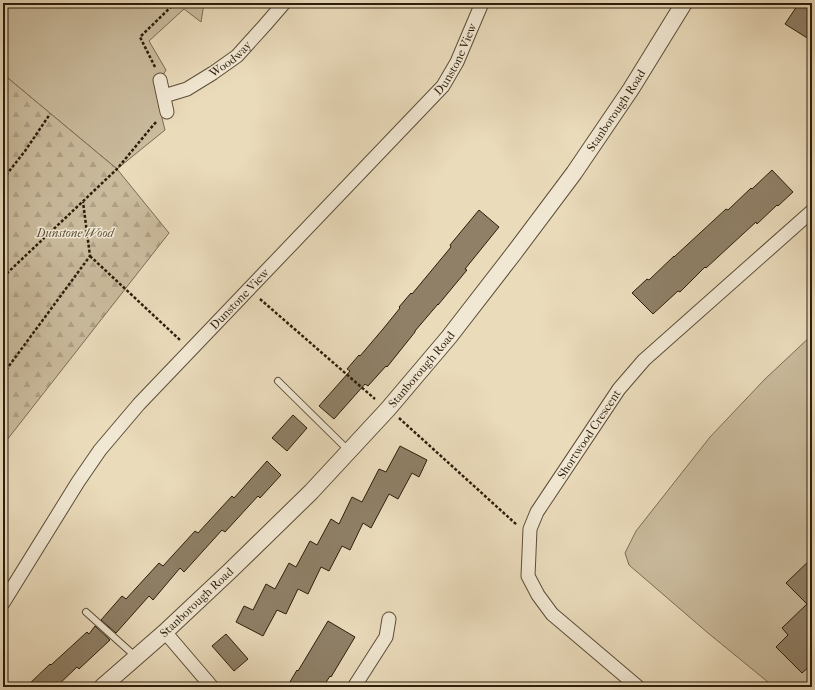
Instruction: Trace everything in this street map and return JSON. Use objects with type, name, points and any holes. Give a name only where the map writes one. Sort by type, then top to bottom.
[{"type":"street","name":"Woodway","points":[[164,96],[188,89],[237,56],[284,3]]},
{"type":"street","name":"Dunstone View","points":[[3,603],[78,482],[100,450],[140,404],[442,86],[457,62],[482,3]]},
{"type":"street","name":"Stanborough Road","points":[[102,687],[165,632],[311,492],[388,409],[449,337],[574,173],[631,89],[684,3]]},
{"type":"street","points":[[160,80],[167,112]]},
{"type":"street","name":"Shortwood Crescent","points":[[638,687],[552,614],[538,595],[528,576],[530,529],[537,512],[615,395],[644,360],[812,211]]},
{"type":"street","points":[[354,687],[386,637],[389,619]]},
{"type":"street","points":[[165,632],[212,687]]},
{"type":"lane","points":[[278,382],[349,451]]},
{"type":"lane","points":[[86,612],[136,658]]},
{"type":"path","points":[[160,80],[140,37],[174,3]]},
{"type":"path","points":[[3,277],[117,169],[150,129],[167,112]]},
{"type":"path","points":[[3,179],[25,151],[50,114]]},
{"type":"path","points":[[83,202],[90,256],[191,350]]},
{"type":"path","points":[[3,374],[90,256]]},
{"type":"path","points":[[249,290],[401,420],[530,536]]},
{"type":"green space","points":[[3,3],[204,3],[201,22],[184,9],[149,41],[166,70],[160,80],[159,106],[165,130],[117,169],[3,74]]},
{"type":"green space","name":"Dunstone Wood","points":[[3,74],[117,169],[169,233],[3,445]]},
{"type":"green space","points":[[812,335],[812,687],[774,687],[629,565],[625,553],[636,531],[710,437],[765,379]]},
{"type":"building","points":[[799,3],[812,3],[812,41],[785,24]]},
{"type":"building","points":[[772,170],[793,192],[757,224],[756,222],[706,268],[705,267],[680,292],[678,291],[653,314],[632,293],[647,279],[649,280],[726,209],[728,210]]},
{"type":"building","points":[[479,210],[499,227],[465,269],[467,270],[415,331],[387,367],[386,366],[368,386],[365,384],[334,419],[319,406],[350,371],[347,369],[383,329],[400,308],[399,307],[411,293],[412,294],[451,247],[450,245]]},
{"type":"building","points":[[293,415],[307,428],[287,451],[272,438]]},
{"type":"building","points":[[400,446],[427,460],[419,477],[412,473],[398,499],[389,494],[371,528],[363,523],[350,550],[342,546],[329,571],[321,567],[308,594],[298,589],[286,614],[277,610],[263,636],[236,622],[244,606],[253,610],[266,584],[275,589],[289,563],[296,567],[310,541],[317,545],[331,519],[339,524],[352,497],[362,502],[379,469],[386,472]]},
{"type":"building","points":[[267,461],[281,475],[260,498],[258,496],[225,532],[222,530],[184,572],[180,568],[153,600],[149,596],[116,633],[101,620],[122,596],[126,599],[159,563],[163,566],[195,531],[198,533],[232,496],[234,498]]},
{"type":"building","points":[[812,558],[812,664],[802,673],[776,647],[788,635],[782,628],[807,604],[786,583]]},
{"type":"building","points":[[328,621],[355,637],[331,677],[330,676],[323,687],[287,687],[297,670],[298,671]]},
{"type":"building","points":[[95,626],[110,640],[79,669],[77,667],[56,687],[26,687],[87,632],[89,634]]},
{"type":"building","points":[[226,634],[248,659],[234,671],[212,646]]}]
